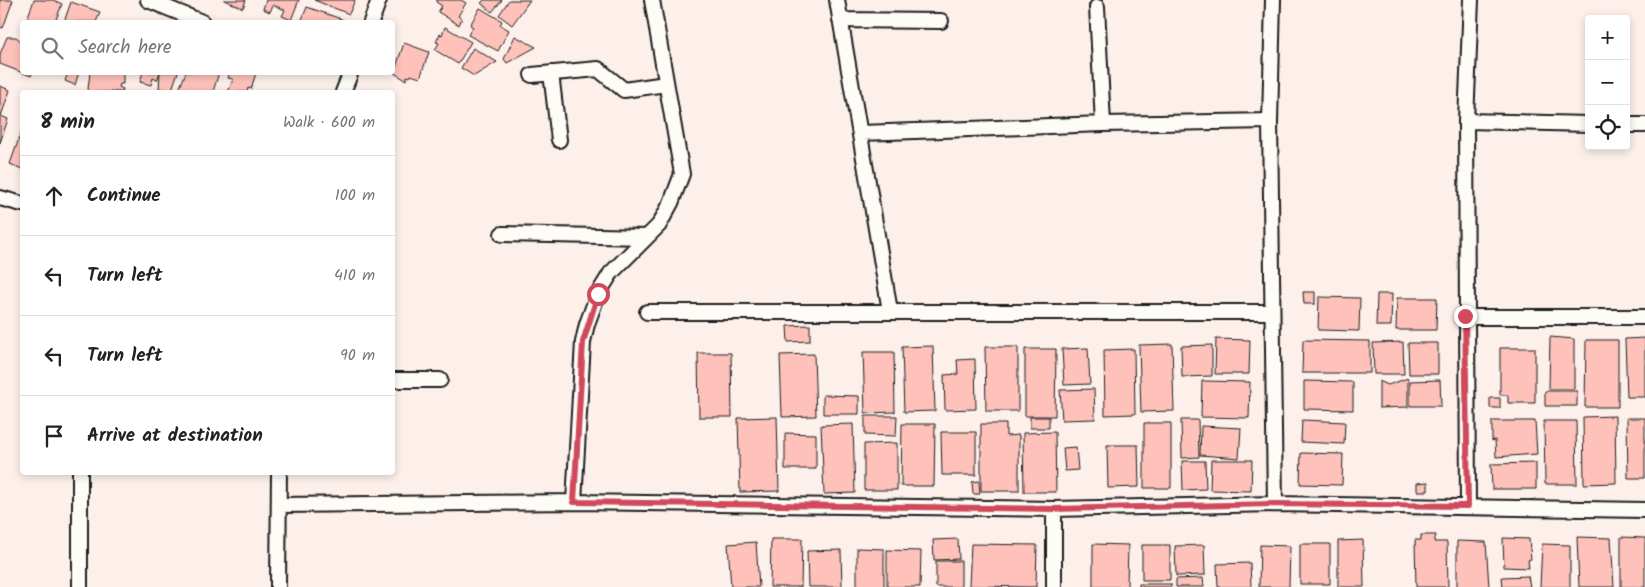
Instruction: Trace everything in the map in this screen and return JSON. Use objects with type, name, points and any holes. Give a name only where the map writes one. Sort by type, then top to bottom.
[{"type":"street","points":[[148,0],[197,20]]},
{"type":"street","points":[[372,20],[379,0]]},
{"type":"street","points":[[574,502],[583,342],[587,324],[598,294],[610,273],[659,225],[671,203],[682,174],[652,0]]},
{"type":"street","points":[[837,0],[890,311]]},
{"type":"street","points":[[1273,0],[1270,121],[1274,504]]},
{"type":"street","points":[[1468,506],[1465,316],[1466,121],[1471,0]]},
{"type":"street","points":[[1097,7],[1103,124]]},
{"type":"street","points":[[840,20],[941,21]]},
{"type":"street","points":[[532,75],[598,69],[624,90],[666,84]]},
{"type":"street","points":[[551,73],[559,140]]},
{"type":"street","points":[[345,90],[350,75]]},
{"type":"street","points":[[861,133],[1103,124],[1270,121]]},
{"type":"street","points":[[1466,121],[1585,124]]},
{"type":"street","points":[[1630,125],[1645,125]]},
{"type":"street","points":[[0,198],[20,203]]},
{"type":"street","points":[[502,234],[647,237]]},
{"type":"street","points":[[647,312],[1272,312]]},
{"type":"street","points":[[1465,316],[1645,317]]},
{"type":"street","points":[[395,380],[440,380]]},
{"type":"street","points":[[80,475],[80,587]]},
{"type":"street","points":[[278,475],[278,587]]},
{"type":"street","points":[[279,505],[574,502],[1054,509],[1274,504],[1645,510]]},
{"type":"street","points":[[1054,509],[1054,587]]},
{"type":"building","points":[[0,0],[13,0],[3,28],[0,27]]},
{"type":"building","points":[[34,0],[53,0],[62,4],[56,20],[27,20]]},
{"type":"building","points":[[224,0],[246,0],[243,8]]},
{"type":"building","points":[[266,0],[299,0],[291,20],[282,16],[285,10],[273,5],[270,12],[263,9]]},
{"type":"building","points":[[314,0],[355,0],[349,14]]},
{"type":"building","points":[[437,0],[461,0],[466,3],[458,16],[462,18],[459,25],[438,12],[442,6],[436,2]]},
{"type":"building","points":[[484,0],[502,0],[492,12],[481,3]]},
{"type":"building","points":[[509,0],[530,0],[512,25],[499,15]]},
{"type":"building","points":[[71,2],[100,12],[97,20],[65,20]]},
{"type":"building","points":[[307,7],[344,20],[302,20]]},
{"type":"building","points":[[480,8],[502,21],[500,25],[509,30],[498,51],[468,35],[473,27],[470,25]]},
{"type":"building","points":[[445,27],[471,42],[458,64],[435,50],[439,43],[436,42],[440,34],[442,35]]},
{"type":"building","points":[[515,36],[536,47],[507,63],[504,59]]},
{"type":"building","points":[[7,37],[16,37],[20,40],[20,72],[0,64],[0,54]]},
{"type":"building","points":[[404,43],[429,52],[420,78],[411,75],[410,77],[407,76],[406,80],[395,74]]},
{"type":"building","points":[[473,48],[497,62],[474,76],[461,68]]},
{"type":"building","points":[[67,75],[78,75],[75,85],[65,81]]},
{"type":"building","points":[[90,75],[123,75],[123,84],[120,84],[119,87],[123,90],[88,89]]},
{"type":"building","points":[[142,75],[159,75],[157,80],[153,78],[151,85],[140,82]]},
{"type":"building","points":[[160,75],[177,75],[172,90],[159,88]]},
{"type":"building","points":[[185,75],[218,75],[214,90],[179,90]]},
{"type":"building","points":[[229,75],[255,75],[251,89],[248,88],[248,90],[229,90],[233,79],[228,78]]},
{"type":"building","points":[[0,86],[10,90],[1,116],[8,119],[0,143]]},
{"type":"building","points":[[20,136],[20,168],[10,164]]},
{"type":"building","points":[[1303,292],[1315,292],[1315,304],[1304,304]]},
{"type":"building","points":[[1377,294],[1392,294],[1391,326],[1376,326]]},
{"type":"building","points":[[1319,297],[1360,298],[1359,331],[1318,330]]},
{"type":"building","points":[[1397,298],[1437,298],[1436,330],[1396,330]]},
{"type":"building","points":[[810,325],[810,341],[788,342],[787,326]]},
{"type":"building","points":[[1550,337],[1574,339],[1574,389],[1549,389]]},
{"type":"building","points":[[1645,338],[1645,397],[1627,397],[1625,339]]},
{"type":"building","points":[[1216,339],[1250,340],[1249,374],[1215,374]]},
{"type":"building","points":[[1303,340],[1370,341],[1370,373],[1302,373]]},
{"type":"building","points":[[1586,340],[1618,340],[1618,407],[1585,407]]},
{"type":"building","points":[[1403,342],[1404,374],[1374,374],[1373,343]]},
{"type":"building","points":[[1408,343],[1438,343],[1438,374],[1409,374]]},
{"type":"building","points":[[1172,344],[1174,411],[1141,412],[1139,345]]},
{"type":"building","points":[[1212,345],[1212,376],[1182,377],[1181,346]]},
{"type":"building","points":[[933,346],[935,411],[904,412],[902,347]]},
{"type":"building","points":[[985,347],[1018,347],[1018,411],[986,411]]},
{"type":"building","points":[[1088,348],[1090,384],[1064,385],[1062,349]]},
{"type":"building","points":[[1500,348],[1535,348],[1535,403],[1508,403],[1508,395],[1500,395]]},
{"type":"building","points":[[1025,349],[1056,349],[1055,416],[1025,416]]},
{"type":"building","points":[[1134,349],[1135,414],[1105,415],[1104,350]]},
{"type":"building","points":[[863,352],[894,352],[895,412],[865,413]]},
{"type":"building","points":[[698,353],[731,353],[732,417],[699,417]]},
{"type":"building","points":[[814,354],[816,416],[782,417],[780,355]]},
{"type":"building","points":[[975,359],[976,409],[945,410],[944,375],[958,374],[957,360]]},
{"type":"building","points":[[1408,378],[1408,407],[1379,408],[1379,381],[1388,385]]},
{"type":"building","points":[[1440,380],[1441,406],[1410,406],[1410,381]]},
{"type":"building","points":[[1202,381],[1250,382],[1249,418],[1201,417]]},
{"type":"building","points":[[1304,381],[1353,382],[1353,410],[1304,409]]},
{"type":"building","points":[[1094,389],[1095,419],[1062,420],[1060,390]]},
{"type":"building","points":[[1545,391],[1577,391],[1577,406],[1545,406]]},
{"type":"building","points":[[823,395],[859,396],[859,414],[823,414]]},
{"type":"building","points":[[1490,398],[1500,398],[1500,408],[1490,408]]},
{"type":"building","points":[[865,416],[897,416],[896,436],[865,435]]},
{"type":"building","points":[[1615,416],[1616,483],[1584,484],[1583,417]]},
{"type":"building","points":[[777,417],[779,491],[740,492],[738,418]]},
{"type":"building","points":[[1030,417],[1049,417],[1049,428],[1030,428]]},
{"type":"building","points":[[1627,418],[1645,418],[1645,478],[1628,478]]},
{"type":"building","points":[[1181,420],[1198,420],[1199,457],[1182,458]]},
{"type":"building","points":[[1302,420],[1345,422],[1344,444],[1301,442]]},
{"type":"building","points":[[1492,421],[1535,421],[1537,454],[1496,457],[1495,440],[1492,441]]},
{"type":"building","points":[[1544,421],[1576,421],[1577,484],[1545,484]]},
{"type":"building","points":[[1144,423],[1171,423],[1171,488],[1144,488]]},
{"type":"building","points":[[853,424],[855,493],[824,494],[821,425]]},
{"type":"building","points":[[902,424],[935,424],[934,486],[901,486]]},
{"type":"building","points":[[981,424],[1006,424],[1006,436],[1019,435],[1019,491],[981,491]]},
{"type":"building","points":[[1201,426],[1241,428],[1239,458],[1200,455]]},
{"type":"building","points":[[941,432],[976,432],[976,475],[942,475]]},
{"type":"building","points":[[1055,432],[1056,492],[1024,492],[1023,433]]},
{"type":"building","points":[[785,433],[816,434],[816,469],[785,469]]},
{"type":"building","points":[[897,443],[897,490],[864,490],[864,444]]},
{"type":"building","points":[[1107,445],[1138,445],[1139,487],[1108,488]]},
{"type":"building","points":[[1076,447],[1078,470],[1065,471],[1063,448]]},
{"type":"building","points":[[1301,453],[1343,454],[1342,485],[1300,484]]},
{"type":"building","points":[[1211,460],[1252,460],[1251,491],[1210,490]]},
{"type":"building","points":[[1182,461],[1205,461],[1206,489],[1183,490]]},
{"type":"building","points":[[1536,463],[1536,489],[1492,489],[1491,464]]},
{"type":"building","points":[[979,481],[980,494],[973,494],[972,482]]},
{"type":"building","points":[[1428,482],[1428,491],[1417,491],[1417,483]]},
{"type":"building","points":[[1421,535],[1436,535],[1434,542],[1447,542],[1448,587],[1416,587],[1415,540],[1421,540]]},
{"type":"building","points":[[1577,537],[1611,538],[1614,587],[1579,587]]},
{"type":"building","points":[[1621,537],[1645,538],[1645,587],[1621,587]]},
{"type":"building","points":[[1503,538],[1529,539],[1531,559],[1528,560],[1529,568],[1504,567]]},
{"type":"building","points":[[771,539],[802,539],[801,587],[770,587]]},
{"type":"building","points":[[958,539],[959,559],[934,560],[933,540]]},
{"type":"building","points":[[1363,540],[1364,587],[1338,587],[1338,541]]},
{"type":"building","points":[[1457,541],[1486,542],[1489,587],[1457,587]]},
{"type":"building","points":[[756,542],[759,587],[731,587],[728,544]]},
{"type":"building","points":[[971,544],[1037,545],[1036,587],[969,586]]},
{"type":"building","points":[[1093,544],[1128,545],[1127,587],[1093,587]]},
{"type":"building","points":[[1300,544],[1330,544],[1330,584],[1300,584]]},
{"type":"building","points":[[1542,544],[1570,545],[1570,587],[1540,587]]},
{"type":"building","points":[[1142,545],[1170,545],[1170,580],[1142,580]]},
{"type":"building","points":[[1204,545],[1205,575],[1176,576],[1175,546]]},
{"type":"building","points":[[1260,545],[1290,546],[1289,587],[1259,587]]},
{"type":"building","points":[[857,548],[884,549],[884,587],[857,587]]},
{"type":"building","points":[[841,550],[842,587],[808,587],[807,551]]},
{"type":"building","points":[[887,550],[921,551],[920,587],[887,587]]},
{"type":"building","points":[[936,561],[961,561],[961,587],[936,587]]},
{"type":"building","points":[[1250,563],[1251,587],[1218,587],[1217,564]]},
{"type":"building","points":[[1528,576],[1530,587],[1503,587],[1502,577]]},
{"type":"building","points":[[1203,578],[1204,587],[1176,587],[1176,579]]},
{"type":"building","points":[[1139,584],[1171,584],[1171,587],[1139,587]]},
{"type":"route","points":[[598,294],[587,324],[583,342],[574,502],[1054,509],[1274,504],[1468,506],[1465,316]]}]
